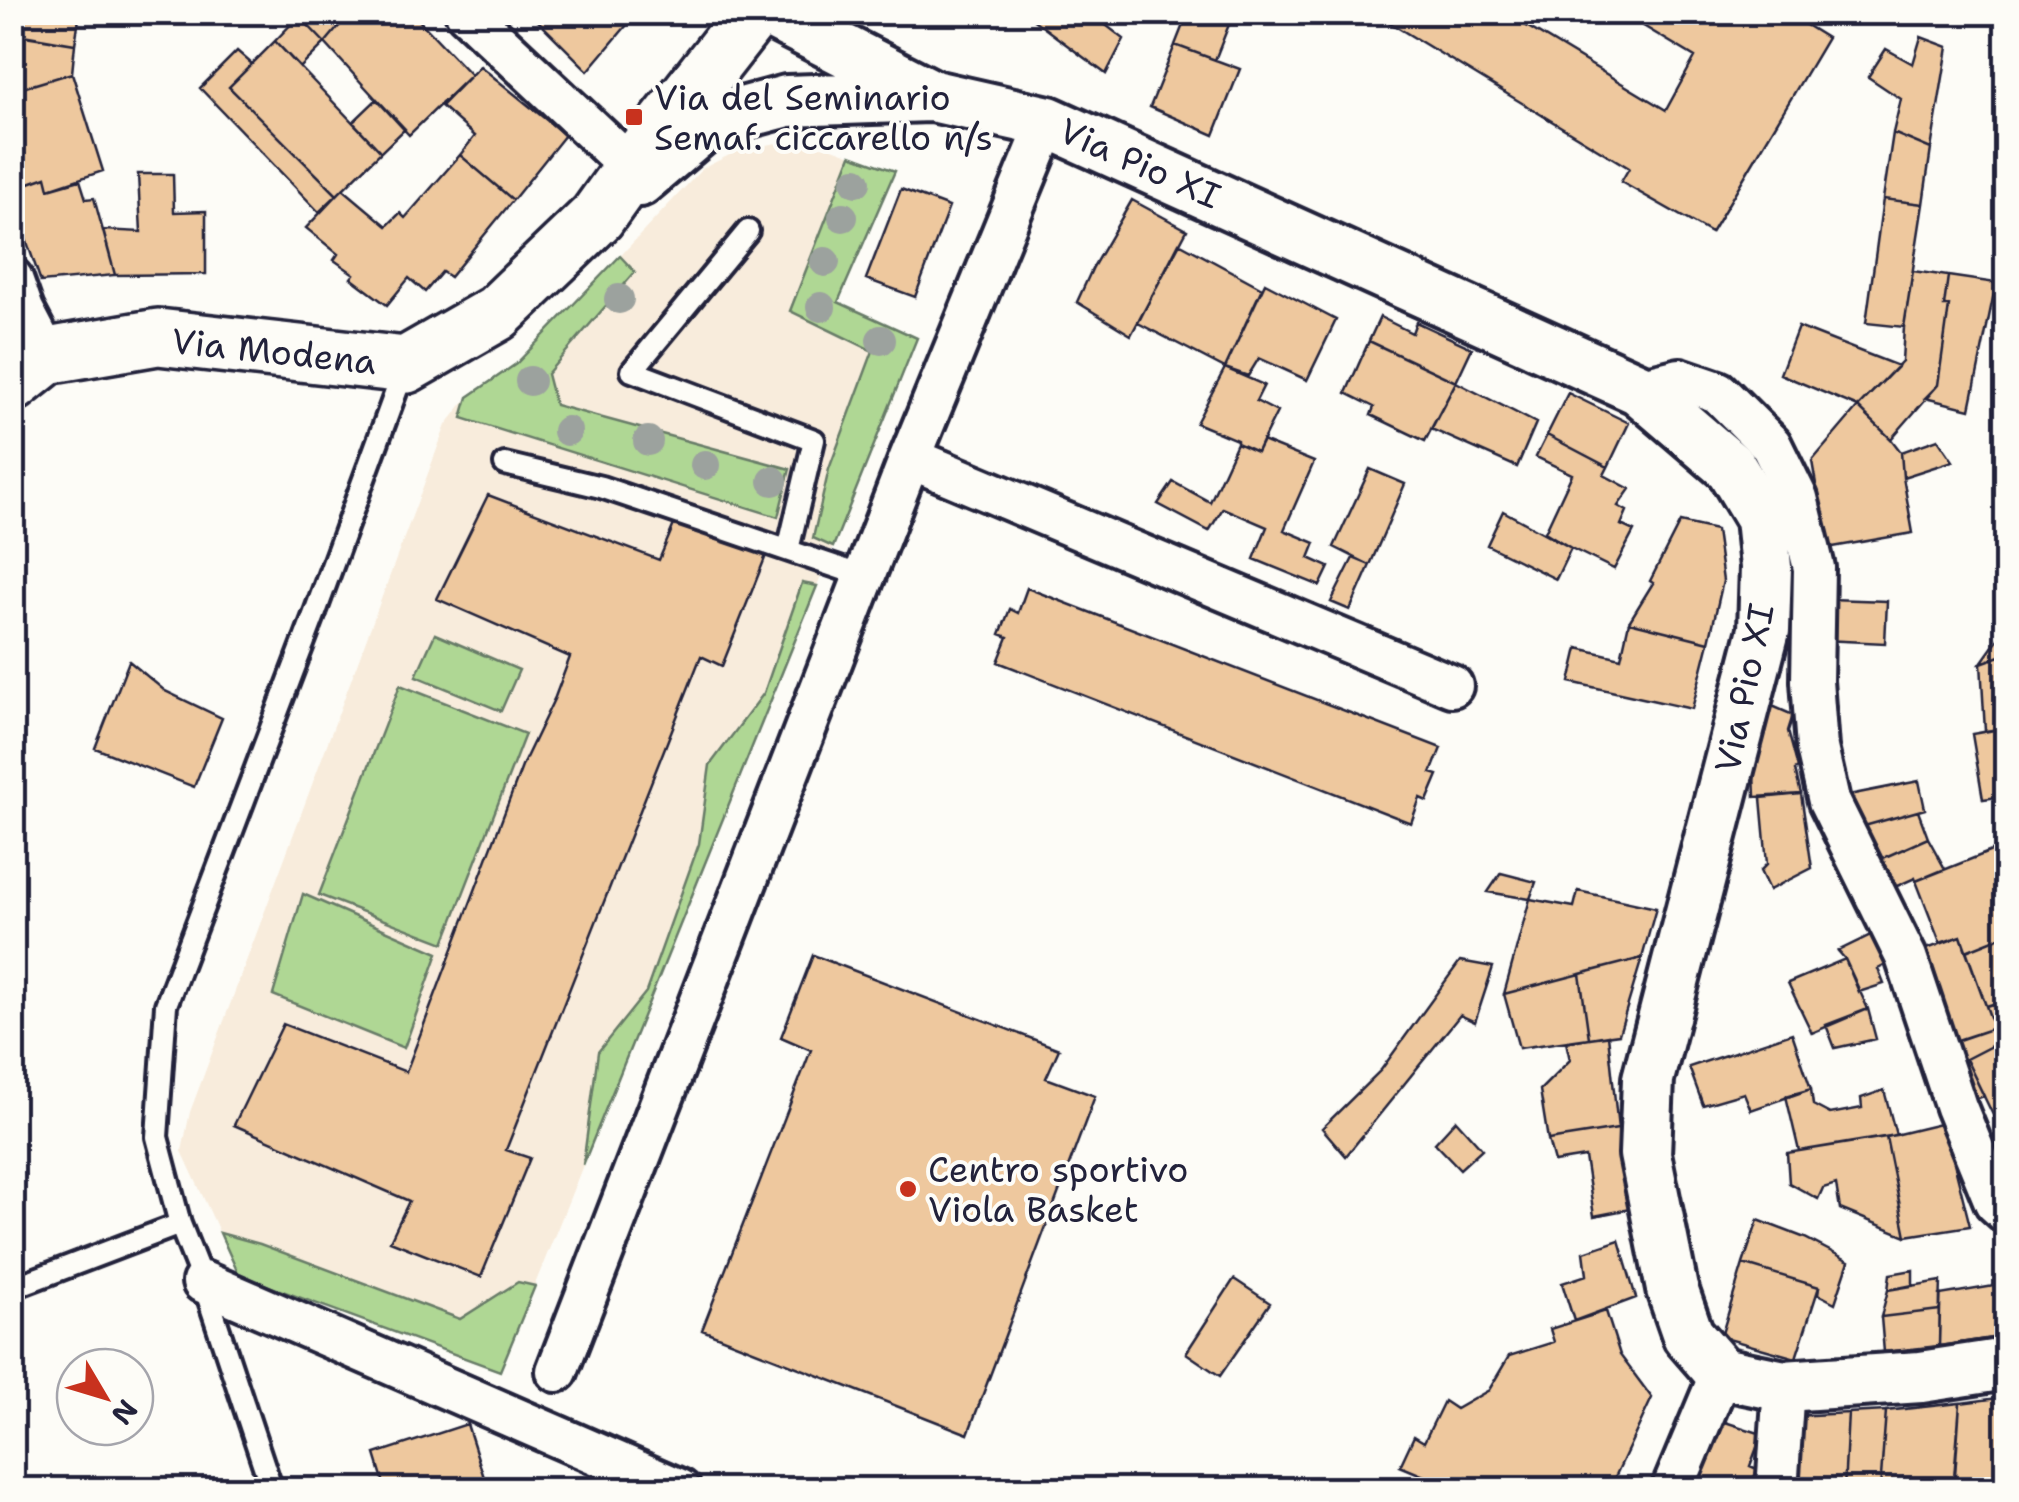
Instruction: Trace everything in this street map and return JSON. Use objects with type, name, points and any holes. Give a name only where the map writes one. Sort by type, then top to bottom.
[{"type":"main road","name":"Via Modena","points":[[22,329],[158,338],[406,365],[497,313],[597,217],[754,12]]},
{"type":"street","points":[[466,12],[632,168]]},
{"type":"street","name":"Via Pio XI","points":[[770,12],[933,96],[1048,122],[1639,389],[1730,468],[1761,518],[1766,566],[1764,630],[1648,1079],[1645,1154],[1672,1289],[1688,1335],[1721,1373]]},
{"type":"street","points":[[597,217],[709,122],[787,101],[933,96]]},
{"type":"street","points":[[558,1371],[910,458],[1048,122]]},
{"type":"street","points":[[1639,389],[1680,379],[1718,392],[1771,446],[1797,498],[1814,568],[1812,681],[1817,748],[1829,801],[1906,957],[1956,1107],[1995,1202],[2006,1212]]},
{"type":"street","points":[[910,458],[1452,686]]},
{"type":"street","points":[[203,1282],[680,1490]]},
{"type":"street","points":[[1672,1490],[1721,1373],[1784,1386],[1921,1378],[2006,1364]]},
{"type":"street","points":[[1777,1490],[1784,1386]]},
{"type":"lane","points":[[748,231],[632,371],[814,440],[788,550]]},
{"type":"lane","points":[[272,1490],[180,1224],[156,1137],[166,1005],[406,365]]},
{"type":"lane","points":[[505,464],[602,487],[866,577]]},
{"type":"lane","points":[[12,1288],[180,1224]]},
{"type":"shaded area","points":[[781,142],[830,147],[895,171],[838,302],[917,338],[500,1371],[239,1275],[182,1151],[190,1112],[446,425],[468,397],[516,364],[562,318],[702,169],[735,152]]},
{"type":"green space","points":[[851,155],[895,171],[838,302],[917,338],[833,547],[813,538],[829,469],[873,351],[790,311]]},
{"type":"green space","points":[[620,256],[635,272],[547,374],[555,405],[790,469],[778,517],[462,418],[468,397],[516,364]]},
{"type":"green space","points":[[802,583],[817,586],[583,1165],[598,1052],[646,992],[699,844],[710,765],[764,693]]},
{"type":"green space","points":[[435,634],[519,670],[501,711],[416,676]]},
{"type":"green space","points":[[400,685],[525,734],[444,943],[319,895]]},
{"type":"green space","points":[[303,894],[438,953],[404,1048],[273,995]]},
{"type":"green space","points":[[220,1233],[260,1244],[460,1319],[518,1282],[535,1286],[500,1371],[239,1275]]},
{"type":"building","points":[[12,12],[80,12],[75,44],[12,34]]},
{"type":"building","points":[[302,12],[351,12],[325,43],[299,16]]},
{"type":"building","points":[[351,12],[411,12],[471,75],[409,135],[325,43]]},
{"type":"building","points":[[529,12],[638,12],[588,71]]},
{"type":"building","points":[[1035,12],[1089,12],[1124,39],[1106,74],[1031,18]]},
{"type":"building","points":[[1188,12],[1206,12],[1230,22],[1215,60],[1175,45]]},
{"type":"building","points":[[1372,12],[1526,12],[1520,22],[1666,110],[1695,57],[1620,12],[1785,12],[1827,38],[1711,233],[1621,182],[1629,168]]},
{"type":"building","points":[[299,16],[325,43],[300,68],[275,41]]},
{"type":"building","points":[[12,34],[17,34],[19,89],[12,91]]},
{"type":"building","points":[[17,34],[75,44],[72,73],[19,89]]},
{"type":"building","points":[[1921,37],[1948,47],[1931,149],[1893,133],[1901,99],[1868,77],[1886,49],[1913,64]]},
{"type":"building","points":[[275,41],[381,152],[337,195],[229,87]]},
{"type":"building","points":[[1175,45],[1240,69],[1214,135],[1150,107]]},
{"type":"building","points":[[237,51],[252,64],[229,87],[337,195],[319,212],[200,88]]},
{"type":"building","points":[[480,66],[565,135],[513,200],[460,155],[475,136],[441,106]]},
{"type":"building","points":[[72,73],[103,171],[49,189],[46,177],[12,189],[12,91]]},
{"type":"building","points":[[377,99],[405,129],[381,152],[353,122]]},
{"type":"building","points":[[1893,133],[1931,149],[1923,204],[1883,199]]},
{"type":"building","points":[[460,155],[513,200],[450,277],[442,272],[425,292],[409,278],[387,305],[351,278],[354,274],[334,260],[338,254],[306,228],[343,189],[387,226],[400,213],[405,218]]},
{"type":"building","points":[[138,174],[173,174],[174,212],[206,211],[206,274],[115,275],[103,230],[141,232]]},
{"type":"building","points":[[46,177],[49,189],[80,180],[86,199],[94,198],[115,275],[41,282],[12,189]]},
{"type":"building","points":[[901,189],[949,207],[915,297],[866,279]]},
{"type":"building","points":[[1883,199],[1923,204],[1904,327],[1866,323]]},
{"type":"building","points":[[1132,200],[1187,230],[1131,335],[1077,302]]},
{"type":"building","points":[[1179,243],[1262,288],[1225,368],[1138,323]]},
{"type":"building","points":[[1913,271],[1948,276],[1944,306],[1949,306],[1938,385],[1891,439],[1858,407],[1902,361]]},
{"type":"building","points":[[1948,276],[1996,283],[1970,409],[1925,398],[1938,385],[1949,306],[1944,306]]},
{"type":"building","points":[[1265,283],[1336,320],[1307,380],[1259,358],[1248,376],[1225,368]]},
{"type":"building","points":[[1380,317],[1412,333],[1416,322],[1472,348],[1456,382],[1369,341]]},
{"type":"building","points":[[1798,327],[1898,366],[1858,407],[1780,374]]},
{"type":"building","points":[[1369,341],[1456,382],[1425,441],[1371,415],[1374,407],[1346,393]]},
{"type":"building","points":[[1225,368],[1264,385],[1256,401],[1277,412],[1257,452],[1196,423]]},
{"type":"building","points":[[1456,382],[1536,423],[1517,467],[1431,429]]},
{"type":"building","points":[[1568,393],[1629,423],[1608,467],[1547,435]]},
{"type":"building","points":[[1858,407],[1901,452],[1913,533],[1827,548],[1812,461]]},
{"type":"building","points":[[1547,435],[1608,467],[1604,475],[1630,489],[1618,506],[1627,511],[1621,525],[1634,531],[1614,569],[1545,532],[1572,474],[1536,457]]},
{"type":"building","points":[[1938,439],[1953,461],[1903,477],[1901,452]]},
{"type":"building","points":[[1262,441],[1314,462],[1284,530],[1315,543],[1309,558],[1329,567],[1320,586],[1254,559],[1267,527],[1223,508],[1209,531],[1158,504],[1173,482],[1210,502],[1237,443],[1257,452]]},
{"type":"building","points":[[1370,469],[1405,484],[1370,565],[1334,547]]},
{"type":"building","points":[[488,495],[659,560],[678,515],[769,548],[722,666],[701,656],[506,1150],[530,1158],[481,1277],[390,1241],[409,1201],[234,1125],[283,1024],[406,1072],[523,764],[570,657],[437,599]]},
{"type":"building","points":[[1503,511],[1571,548],[1556,579],[1487,545]]},
{"type":"building","points":[[1680,522],[1716,530],[1723,581],[1709,642],[1629,622],[1653,583],[1650,581]]},
{"type":"building","points":[[1353,558],[1370,565],[1350,610],[1331,602]]},
{"type":"building","points":[[1027,588],[1441,748],[1431,773],[1438,775],[1427,801],[1420,798],[1411,823],[998,662],[1008,637],[1000,634],[1010,609],[1018,613]]},
{"type":"building","points":[[1829,599],[1887,601],[1885,643],[1823,640]]},
{"type":"building","points":[[1629,622],[1709,642],[1692,709],[1570,682],[1578,648],[1621,658]]},
{"type":"building","points":[[2003,632],[2006,654],[1981,663]]},
{"type":"building","points":[[2006,654],[2006,728],[1985,731],[1981,663]]},
{"type":"building","points":[[129,661],[165,691],[222,718],[194,787],[95,748]]},
{"type":"building","points":[[1770,705],[1793,715],[1788,731],[1801,794],[1755,797],[1754,772]]},
{"type":"building","points":[[2006,728],[2006,796],[1983,799],[1972,734]]},
{"type":"building","points":[[1919,781],[1925,809],[1857,828],[1839,797]]},
{"type":"building","points":[[1801,794],[1812,868],[1769,890],[1760,871],[1767,864],[1761,798]]},
{"type":"building","points":[[1918,811],[1928,838],[1874,862],[1857,828]]},
{"type":"building","points":[[1928,838],[1945,869],[1888,890],[1874,862]]},
{"type":"building","points":[[1994,850],[2006,882],[2006,935],[1966,951],[1961,936],[1940,943],[1916,881]]},
{"type":"building","points":[[1501,873],[1536,882],[1530,899],[1488,892]]},
{"type":"building","points":[[1578,891],[1656,908],[1642,958],[1504,994],[1530,899],[1574,907]]},
{"type":"building","points":[[1877,932],[1893,961],[1878,969],[1884,984],[1859,992],[1838,951]]},
{"type":"building","points":[[2006,935],[2006,972],[2002,973],[2006,1000],[1986,1006],[1966,951]]},
{"type":"building","points":[[1961,936],[1994,1028],[1956,1041],[1919,952]]},
{"type":"building","name":"Centro sportivo Viola Basket","points":[[813,955],[1059,1049],[1046,1078],[1095,1096],[968,1434],[702,1330],[811,1050],[781,1037]]},
{"type":"building","points":[[1642,958],[1619,1034],[1589,1038],[1580,974]]},
{"type":"building","points":[[1845,959],[1868,1009],[1812,1033],[1788,983]]},
{"type":"building","points":[[1460,961],[1493,967],[1475,1022],[1460,1015],[1346,1156],[1322,1128],[1381,1070]]},
{"type":"building","points":[[1580,974],[1589,1038],[1519,1048],[1504,994]]},
{"type":"building","points":[[2006,1000],[2006,1052],[2001,1041],[1966,1059],[1984,1096],[1968,1102],[1942,1045],[1994,1028],[1986,1006]]},
{"type":"building","points":[[1868,1009],[1876,1039],[1835,1048],[1826,1025]]},
{"type":"building","points":[[1792,1033],[1811,1089],[1751,1110],[1744,1093],[1703,1105],[1689,1067]]},
{"type":"building","points":[[1608,1035],[1618,1129],[1548,1140],[1540,1090],[1570,1060],[1566,1042]]},
{"type":"building","points":[[2001,1041],[2006,1052],[2006,1142],[1966,1059]]},
{"type":"building","points":[[1811,1089],[1813,1105],[1830,1114],[1862,1108],[1861,1098],[1884,1090],[1896,1135],[1799,1151],[1786,1096]]},
{"type":"building","points":[[1456,1120],[1482,1149],[1460,1169],[1435,1143]]},
{"type":"building","points":[[1944,1123],[1970,1226],[1906,1236],[1886,1137]]},
{"type":"building","points":[[1618,1129],[1630,1209],[1594,1216],[1585,1157],[1554,1162],[1548,1140]]},
{"type":"building","points":[[1886,1137],[1906,1236],[1840,1209],[1836,1184],[1823,1188],[1818,1199],[1789,1183],[1787,1153]]},
{"type":"building","points":[[1758,1220],[1849,1261],[1835,1303],[1818,1294],[1819,1287],[1743,1264]]},
{"type":"building","points":[[1619,1240],[1636,1298],[1574,1321],[1562,1283],[1587,1275],[1584,1252]]},
{"type":"building","points":[[1743,1264],[1819,1287],[1796,1358],[1721,1337]]},
{"type":"building","points":[[1913,1270],[1913,1285],[1888,1290],[1890,1274]]},
{"type":"building","points":[[1234,1279],[1270,1303],[1220,1376],[1186,1353]]},
{"type":"building","points":[[1941,1281],[1940,1310],[1881,1317],[1888,1290]]},
{"type":"building","points":[[2006,1284],[2006,1336],[1939,1346],[1940,1295]]},
{"type":"building","points":[[1940,1310],[1939,1346],[1884,1352],[1881,1317]]},
{"type":"building","points":[[1606,1311],[1620,1355],[1652,1398],[1609,1490],[1496,1490],[1467,1477],[1461,1490],[1432,1490],[1436,1481],[1400,1466],[1414,1436],[1424,1442],[1444,1401],[1456,1409],[1489,1390],[1509,1356],[1554,1342],[1550,1329]]},
{"type":"building","points":[[2006,1397],[2006,1488],[2000,1489]]},
{"type":"building","points":[[2006,1397],[2000,1489],[1954,1490],[1960,1403]]},
{"type":"building","points":[[1960,1403],[1954,1478],[1909,1480],[1908,1490],[1880,1490],[1886,1411]]},
{"type":"building","points":[[1886,1411],[1880,1490],[1844,1490],[1848,1413]]},
{"type":"building","points":[[1848,1413],[1844,1490],[1788,1490],[1795,1416]]},
{"type":"building","points":[[1722,1421],[1762,1434],[1750,1466],[1757,1469],[1750,1490],[1696,1490]]},
{"type":"building","points":[[467,1424],[488,1490],[386,1490],[375,1454]]},
{"type":"place","name":"Via del Seminario Semaf. ciccarello n/s","points":[[634,117]]},
{"type":"place","name":"Centro sportivo Viola Basket","points":[[908,1189]]}]
